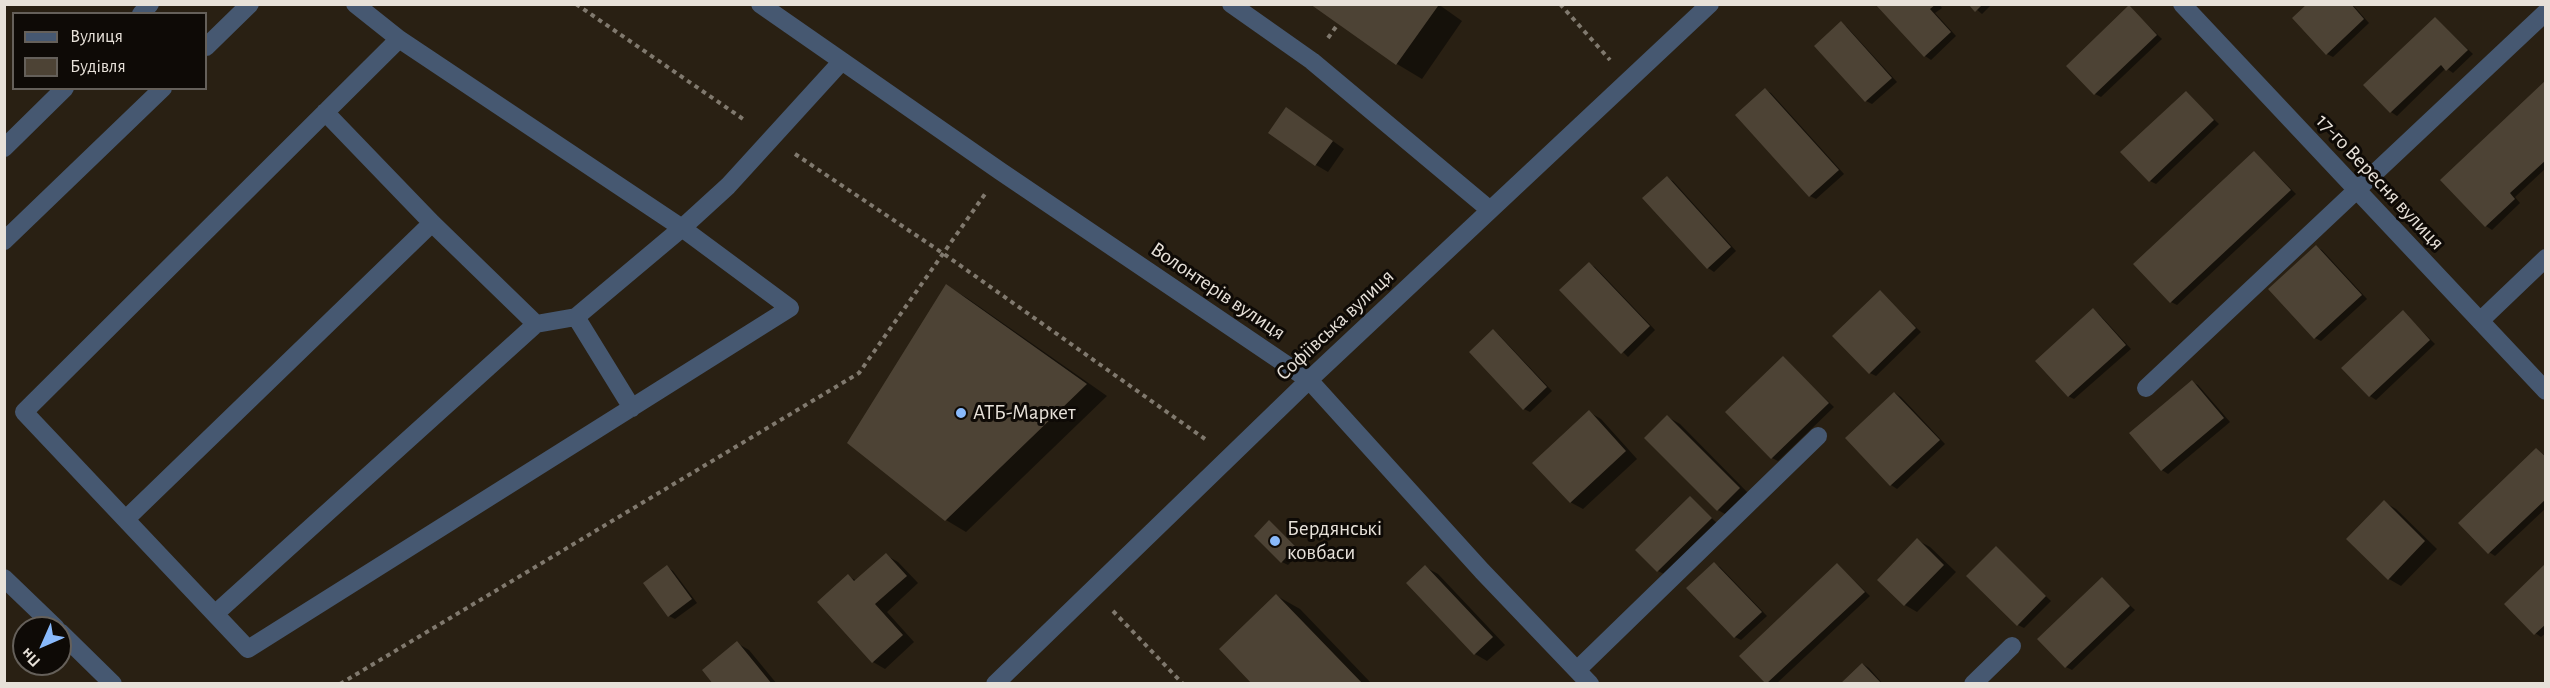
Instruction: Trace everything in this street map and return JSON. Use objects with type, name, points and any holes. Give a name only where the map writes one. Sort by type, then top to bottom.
[{"type":"street","points":[[207,47],[250,4]]},
{"type":"street","points":[[355,4],[399,39],[682,228],[790,308],[248,649],[24,412],[399,39]]},
{"type":"street","name":"Волонтерів вулиця","points":[[760,4],[1000,171],[1309,380],[1482,571],[1590,684]]},
{"type":"street","points":[[1231,4],[1312,61],[1490,210]]},
{"type":"street","name":"Софіївська вулиця","points":[[995,684],[1309,380],[1710,4]]},
{"type":"street","name":"17-го Вересня вулиця","points":[[2182,4],[2546,391]]},
{"type":"street","points":[[2146,388],[2355,189],[2546,12]]},
{"type":"street","points":[[216,613],[536,324],[576,317],[682,228],[729,186],[842,61]]},
{"type":"street","points":[[4,148],[63,90]]},
{"type":"street","points":[[4,241],[161,90]]},
{"type":"street","points":[[325,112],[432,223],[536,324]]},
{"type":"street","points":[[126,519],[432,223]]},
{"type":"street","points":[[2480,321],[2546,258]]},
{"type":"street","points":[[576,317],[632,408]]},
{"type":"street","points":[[1577,670],[1818,436]]},
{"type":"street","points":[[4,578],[44,616]]},
{"type":"street","points":[[72,644],[112,684]]},
{"type":"street","points":[[1973,684],[2012,646]]},
{"type":"path","points":[[576,4],[944,254],[1230,456]]},
{"type":"path","points":[[1560,4],[1629,80]]},
{"type":"path","points":[[340,684],[859,373],[1000,171]]},
{"type":"path","points":[[1092,590],[1183,684]]},
{"type":"building","points":[[1310,4],[1436,4],[1438,6],[1396,65]]},
{"type":"building","points":[[1875,4],[1936,4],[1930,9],[1951,32],[1924,57]]},
{"type":"building","points":[[1968,4],[1983,4],[1975,12]]},
{"type":"building","points":[[2307,4],[2351,4],[2364,19],[2326,55],[2292,18]]},
{"type":"building","points":[[2129,5],[2157,35],[2094,95],[2066,66]]},
{"type":"building","points":[[2435,17],[2468,50],[2446,71],[2441,65],[2390,113],[2363,85]]},
{"type":"building","points":[[1841,21],[1892,78],[1865,102],[1814,46]]},
{"type":"building","points":[[2546,80],[2546,160],[2510,193],[2515,199],[2485,227],[2440,180]]},
{"type":"building","points":[[1765,88],[1839,170],[1809,197],[1735,115]]},
{"type":"building","points":[[2186,91],[2214,120],[2149,182],[2120,152]]},
{"type":"building","points":[[1286,107],[1333,141],[1315,166],[1268,133]]},
{"type":"building","points":[[2254,151],[2291,190],[2170,303],[2133,264]]},
{"type":"building","points":[[1667,176],[1731,247],[1707,269],[1642,198]]},
{"type":"building","points":[[2316,245],[2362,295],[2314,339],[2268,289]]},
{"type":"building","points":[[1589,262],[1650,326],[1621,354],[1559,290]]},
{"type":"building","name":"АТБ-Маркет","points":[[946,284],[1087,384],[945,521],[847,443]]},
{"type":"building","points":[[1880,290],[1916,328],[1869,374],[1832,336]]},
{"type":"building","points":[[2093,308],[2126,345],[2068,397],[2035,361]]},
{"type":"building","points":[[2403,310],[2430,340],[2369,397],[2341,368]]},
{"type":"building","points":[[1493,329],[1547,387],[1523,410],[1469,352]]},
{"type":"building","points":[[1783,356],[1829,403],[1771,459],[1725,412]]},
{"type":"building","points":[[2192,380],[2224,418],[2161,471],[2129,433]]},
{"type":"building","points":[[1894,392],[1940,440],[1890,486],[1845,438]]},
{"type":"building","points":[[1589,410],[1626,451],[1570,503],[1532,463]]},
{"type":"building","points":[[1667,415],[1740,488],[1717,511],[1644,438]]},
{"type":"building","points":[[2536,448],[2546,457],[2546,499],[2488,554],[2458,523]]},
{"type":"building","points":[[1690,496],[1712,518],[1657,572],[1635,550]]},
{"type":"building","points":[[2384,500],[2425,541],[2388,580],[2346,539]]},
{"type":"building","name":"Бердянські ковбаси","points":[[1269,520],[1296,547],[1281,563],[1254,536]]},
{"type":"building","points":[[1917,538],[1944,565],[1904,606],[1877,580]]},
{"type":"building","points":[[1996,546],[2046,596],[2017,626],[1966,576]]},
{"type":"building","points":[[886,553],[907,576],[875,604],[903,635],[872,663],[817,602],[848,574],[854,581]]},
{"type":"building","points":[[1714,562],[1762,612],[1734,638],[1686,588]]},
{"type":"building","points":[[1837,563],[1865,592],[1766,684],[1739,656]]},
{"type":"building","points":[[2546,563],[2546,624],[2534,635],[2504,604]]},
{"type":"building","points":[[667,565],[692,599],[668,617],[643,583]]},
{"type":"building","points":[[1425,565],[1493,637],[1474,655],[1406,583]]},
{"type":"building","points":[[2102,577],[2130,606],[2065,668],[2037,639]]},
{"type":"building","points":[[1276,594],[1363,684],[1252,684],[1219,649]]},
{"type":"building","points":[[737,641],[772,684],[713,684],[702,670]]},
{"type":"building","points":[[1862,663],[1882,684],[1840,684]]},
{"type":"place","name":"АТБ-Маркет","points":[[961,413]]},
{"type":"place","name":"Бердянські ковбаси","points":[[1275,541]]}]
